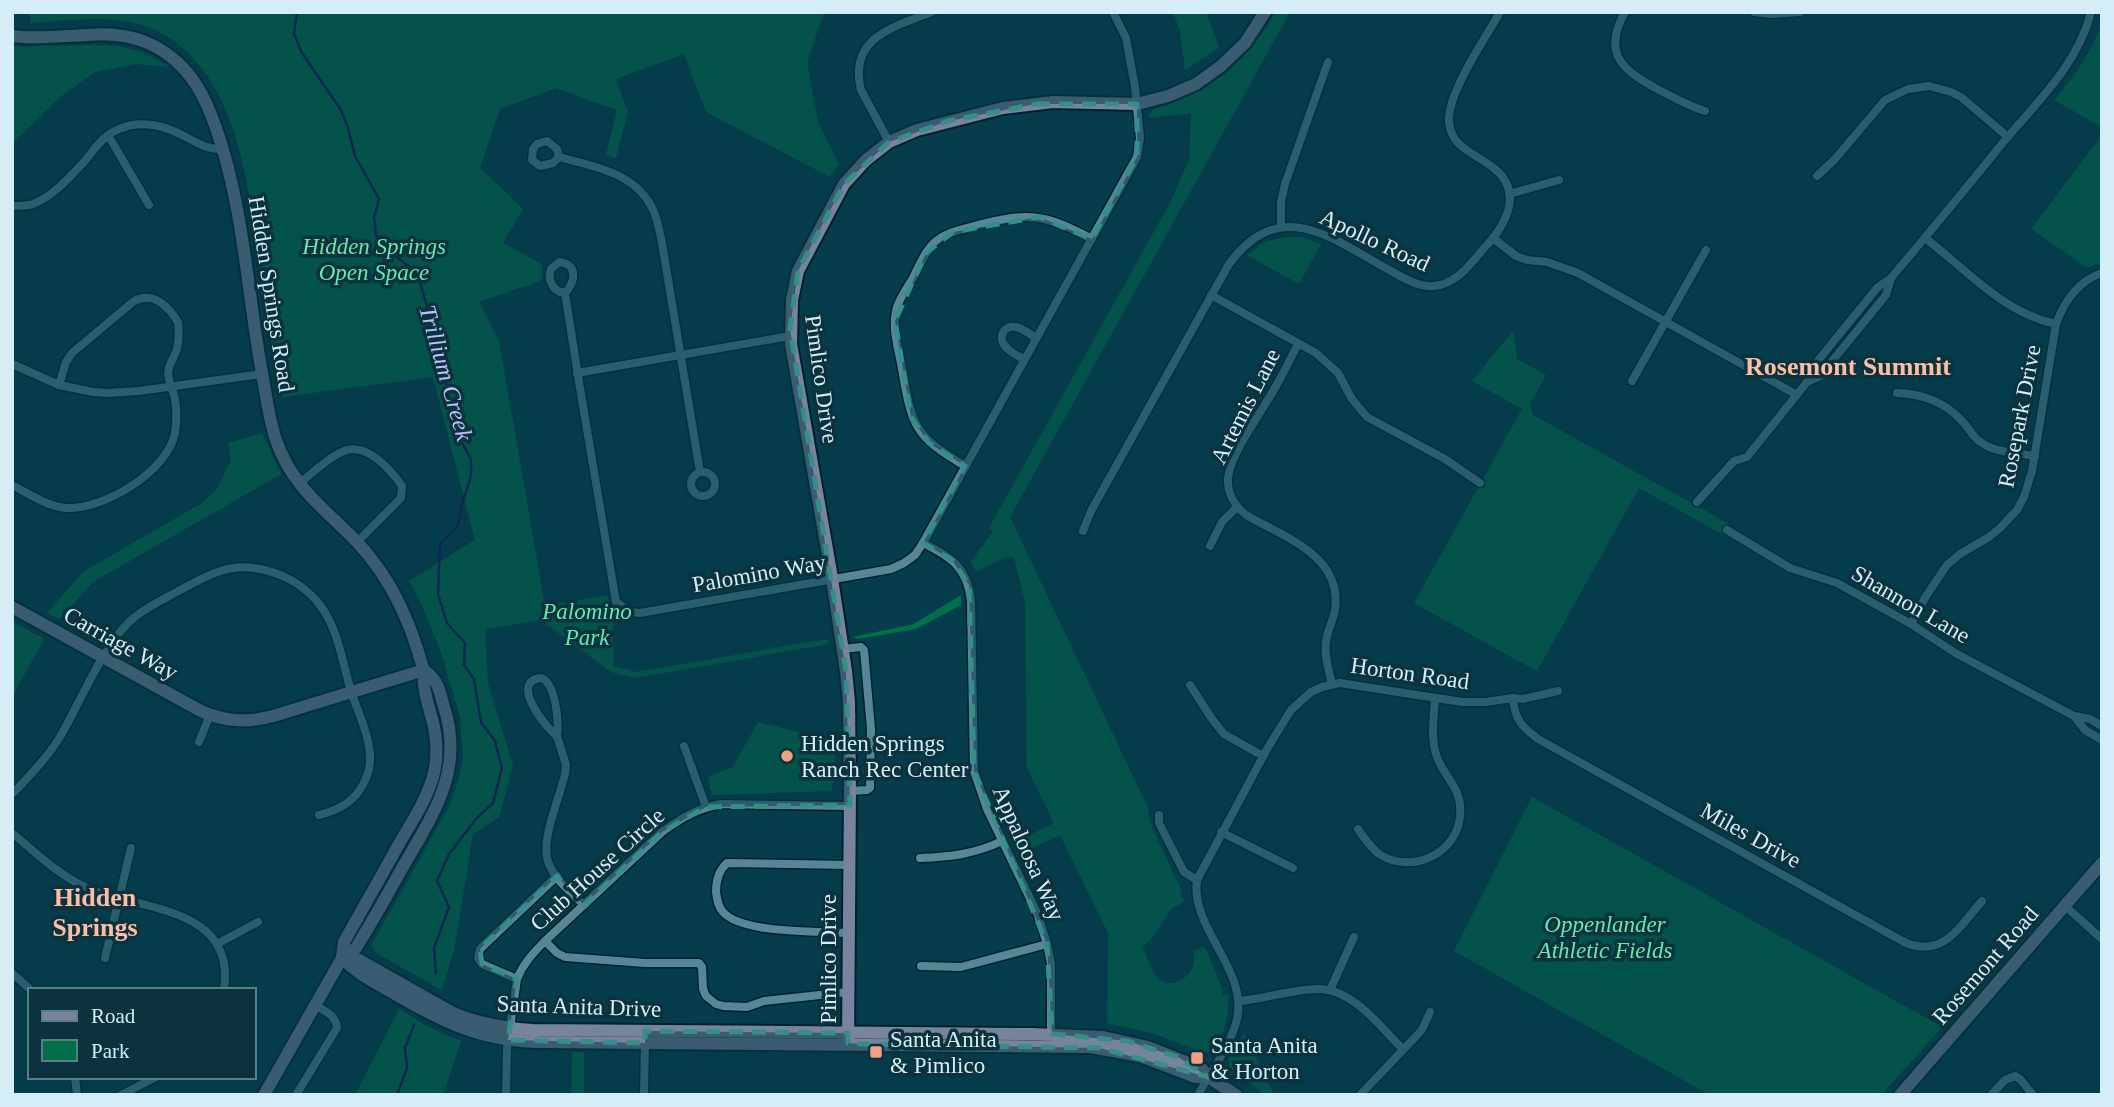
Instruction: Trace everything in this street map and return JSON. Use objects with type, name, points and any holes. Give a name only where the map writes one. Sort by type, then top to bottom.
[{"type":"main road","name":"Pimlico Drive","points":[[848,1038],[849,702],[832,580],[790,336],[794,288],[808,250],[844,184],[866,160],[889,142],[918,130],[1003,108],[1053,102],[1137,104],[1177,92],[1213,73],[1245,43],[1265,12]]},
{"type":"main road","name":"Hidden Springs Road","points":[[12,36],[106,33],[130,37],[174,59],[195,82],[211,113],[237,204],[262,373],[276,439],[299,484],[318,507],[357,542],[381,571],[402,607],[424,670],[423,684],[436,738],[433,778],[423,802],[344,942],[342,958],[264,1095]]},
{"type":"main road","name":"Carriage Way","points":[[12,607],[210,716],[234,721],[258,720],[424,670]]},
{"type":"main road","name":"Hidden Springs Road","points":[[342,958],[356,948],[440,800],[448,775],[452,747],[444,706],[436,679],[424,670]]},
{"type":"main road","name":"Rosemont Road","points":[[1900,1095],[2102,863]]},
{"type":"main road","name":"Santa Anita Drive","points":[[342,958],[359,960],[442,1008],[508,1034],[848,1038],[1051,1034],[1103,1037],[1164,1051],[1201,1068],[1208,1077],[1236,1095]]},
{"type":"main road","name":"Santa Anita Drive","points":[[848,1038],[1091,1047],[1140,1056],[1195,1077],[1208,1077]]},
{"type":"street","points":[[889,142],[861,90],[861,60],[869,42],[880,32],[932,12]]},
{"type":"street","name":"Palomino Way","points":[[565,293],[616,601],[624,609],[640,613],[891,569],[905,563],[923,543],[1137,157],[1140,138],[1137,104],[1126,38],[1113,12]]},
{"type":"street","points":[[1500,12],[1451,101],[1450,131],[1455,141],[1492,167],[1505,182],[1509,194],[1559,180]]},
{"type":"street","points":[[1625,12],[1616,35],[1619,58],[1626,69],[1676,99],[1705,111]]},
{"type":"street","points":[[1754,12],[1800,12]]},
{"type":"street","points":[[1697,502],[1734,461],[1747,457],[1807,382],[1820,376],[1878,305],[1886,295],[1891,278],[2073,58],[2083,39],[2091,12]]},
{"type":"street","points":[[1083,531],[1095,504],[1229,264],[1244,245],[1262,233],[1281,226],[1281,202],[1285,184],[1328,62]]},
{"type":"street","points":[[1817,176],[1885,100],[1908,89],[1929,86],[1951,92],[1961,97],[2008,137]]},
{"type":"street","points":[[12,206],[31,205],[43,200],[84,162],[99,142],[122,128],[145,124],[172,130],[212,150],[223,149]]},
{"type":"street","points":[[108,135],[149,205]]},
{"type":"street","points":[[559,157],[618,174],[639,189],[650,204],[658,226],[700,472]]},
{"type":"street","name":"Apollo Road","points":[[1281,226],[1303,227],[1321,233],[1410,282],[1427,287],[1443,285],[1456,278],[1493,238],[1507,217],[1509,194]]},
{"type":"street","points":[[965,466],[929,443],[911,418],[907,399],[896,334],[896,309],[926,253],[934,243],[953,232],[1002,219],[1021,217],[1040,217],[1054,221],[1092,239]]},
{"type":"street","points":[[1493,238],[1516,256],[1547,262],[1577,273],[1797,395]]},
{"type":"street","points":[[1925,238],[2006,303],[2027,316],[2056,324]]},
{"type":"street","points":[[1632,381],[1706,250]]},
{"type":"street","name":"Rosepark Drive","points":[[1911,624],[1947,565],[1989,537],[2017,510],[2030,482],[2056,324],[2062,308],[2072,294],[2093,276],[2102,273]]},
{"type":"street","points":[[1211,295],[1316,354],[1339,373],[1352,399],[1367,417],[1445,459],[1480,483]]},
{"type":"street","points":[[12,485],[47,504],[62,507],[88,506],[113,497],[149,472],[168,452],[176,429],[175,399],[168,375],[177,348],[178,322],[160,302],[148,297],[134,301],[76,348],[66,362],[59,385]]},
{"type":"street","points":[[1024,359],[1003,345],[1003,331],[1014,327],[1036,338]]},
{"type":"street","points":[[577,373],[790,336]]},
{"type":"street","name":"Artemis Lane","points":[[1237,508],[1228,487],[1232,464],[1298,344]]},
{"type":"street","points":[[12,364],[59,385],[107,393],[172,387],[262,373]]},
{"type":"street","points":[[1896,393],[1921,396],[1944,405],[1962,421],[1977,440],[1989,447],[2035,456]]},
{"type":"street","points":[[299,484],[343,451],[362,451],[388,469],[402,486],[401,498],[357,542]]},
{"type":"street","points":[[1210,546],[1222,522],[1237,508],[1320,559],[1333,581],[1335,594],[1335,610],[1325,651],[1332,684]]},
{"type":"street","name":"Shannon Lane","points":[[1727,530],[1790,568],[1837,583],[1911,624],[1957,654],[2074,716],[2090,719],[2102,726]]},
{"type":"street","name":"Appaloosa Way","points":[[923,543],[952,560],[969,585],[974,771],[1002,841],[1038,915],[1047,944],[1051,964],[1051,1034]]},
{"type":"street","points":[[12,794],[58,740],[120,630],[139,614],[214,573],[249,566],[266,569],[293,581],[306,590],[319,605],[332,627],[368,743],[368,774],[360,791],[352,801],[338,810],[319,814]]},
{"type":"street","points":[[842,649],[861,647],[864,650],[870,716],[870,785],[867,790],[850,791]]},
{"type":"street","points":[[557,736],[547,729],[530,699],[527,691],[529,684],[535,679],[548,681],[552,688],[559,727],[557,736],[566,765],[548,835],[546,854],[549,865],[557,876],[584,905]]},
{"type":"street","name":"Horton Road","points":[[1197,880],[1264,756],[1295,706],[1311,692],[1332,684],[1350,684],[1462,702],[1485,702],[1524,699],[1558,691]]},
{"type":"street","points":[[1190,685],[1223,733],[1264,756]]},
{"type":"street","points":[[1358,829],[1379,854],[1408,863],[1419,862],[1438,853],[1455,835],[1460,818],[1460,800],[1455,785],[1442,768],[1435,748],[1433,730],[1436,698]]},
{"type":"street","name":"Miles Drive","points":[[1513,698],[1520,723],[1538,739],[1904,942],[1924,948],[1940,944],[1951,936],[1982,901]]},
{"type":"street","points":[[198,742],[210,716]]},
{"type":"street","name":"Shannon Lane","points":[[2074,716],[2084,730],[2102,740]]},
{"type":"street","points":[[684,746],[706,807]]},
{"type":"street","name":"Club House Circle","points":[[506,1095],[508,1034],[517,979],[528,959],[662,832],[683,817],[706,807],[738,803],[850,806]]},
{"type":"street","points":[[1159,815],[1159,823],[1184,872],[1197,880],[1196,900],[1233,980],[1239,1001],[1236,1023],[1231,1035],[1198,1095]]},
{"type":"street","points":[[1221,832],[1293,868]]},
{"type":"street","points":[[12,833],[82,886],[182,915],[201,926],[217,944],[225,963],[224,988]]},
{"type":"street","points":[[920,858],[957,857],[981,851],[1002,841]]},
{"type":"street","points":[[105,958],[131,848]]},
{"type":"street","points":[[849,865],[727,863],[720,872],[716,892],[722,912],[729,918],[749,926],[849,933]]},
{"type":"street","points":[[517,979],[482,964],[478,958],[480,949],[557,876]]},
{"type":"street","points":[[2064,905],[2102,939]]},
{"type":"street","points":[[217,944],[258,922]]},
{"type":"street","points":[[1330,990],[1354,937]]},
{"type":"street","points":[[545,942],[565,957],[645,963],[699,963],[702,967],[705,996],[723,1006],[747,1007],[764,1001],[848,992]]},
{"type":"street","points":[[921,967],[961,967],[1047,944]]},
{"type":"street","points":[[12,973],[29,988]]},
{"type":"street","points":[[1239,1001],[1319,989],[1330,990],[1354,1002],[1403,1049]]},
{"type":"street","points":[[296,1095],[337,1028],[333,1016],[315,1005]]},
{"type":"street","points":[[1360,1095],[1422,1030],[1430,1012]]},
{"type":"street","points":[[644,1095],[645,1037]]},
{"type":"street","points":[[1991,1095],[2005,1080],[2015,1076],[2033,1095]]},
{"type":"street","points":[[121,1095],[152,1079]]},
{"type":"highlighted area","points":[[1036,104],[1137,104],[1137,157],[1092,239],[1039,217],[953,232],[926,253],[895,321],[911,417],[929,443],[965,466],[923,543],[952,560],[969,585],[974,771],[1047,944],[1052,1034],[1127,1041],[1178,1057],[1208,1077],[1100,1048],[862,1044],[848,1043],[848,1033],[645,1031],[645,1043],[508,1040],[517,979],[482,964],[480,949],[557,876],[584,905],[662,832],[706,807],[850,805],[846,671],[790,329],[798,271],[844,184],[889,142],[948,121]]},
{"type":"green space","name":"Hidden Springs Open Space","points":[[30,12],[824,12],[807,63],[818,122],[839,164],[830,177],[706,112],[684,54],[616,79],[628,112],[616,158],[606,155],[617,110],[556,88],[500,109],[480,168],[523,209],[503,243],[542,264],[542,280],[479,302],[499,341],[545,606],[607,595],[618,614],[613,626],[613,666],[636,672],[828,639],[828,644],[636,678],[611,672],[541,620],[485,629],[488,683],[513,766],[499,817],[473,834],[454,950],[442,990],[376,953],[371,946],[449,807],[463,757],[460,717],[441,652],[409,581],[475,540],[433,377],[281,397],[245,173],[235,135],[221,99],[201,67],[175,42],[142,25],[100,19],[30,23]]},
{"type":"green space","points":[[1173,12],[1206,12],[1219,47],[1185,70],[1180,31]]},
{"type":"green space","points":[[1275,12],[1290,12],[1010,517],[1148,808],[1149,820],[1182,892],[1180,894],[1184,902],[1171,909],[1154,935],[1142,947],[1149,963],[1163,982],[1174,983],[1184,978],[1192,969],[1194,952],[1202,947],[1206,949],[1223,991],[1222,996],[1228,994],[1227,1019],[1221,1036],[1217,1044],[1205,1053],[1152,1033],[1107,1023],[1108,933],[1060,835],[1022,853],[1016,842],[1054,823],[1027,768],[1025,603],[1014,557],[1006,557],[976,572],[971,562],[993,531],[989,528],[1171,201],[1189,160],[1191,113],[1149,118],[1149,114],[1154,109],[1209,85],[1225,73],[1253,46]]},
{"type":"green space","points":[[2102,23],[2102,127],[2054,100],[2082,64]]},
{"type":"green space","points":[[12,45],[110,46],[139,51],[170,67],[135,64],[95,72],[60,97],[12,144]]},
{"type":"green space","points":[[2102,135],[2102,259],[2088,268],[2031,229]]},
{"type":"green space","points":[[1285,237],[1301,237],[1321,244],[1299,284],[1247,255],[1264,242]]},
{"type":"green space","points":[[1513,331],[1517,359],[1546,375],[1530,404],[1533,415],[1729,524],[1724,535],[1639,488],[1537,671],[1414,603],[1522,409],[1472,381]]},
{"type":"green space","points":[[262,433],[281,474],[93,582],[60,619],[47,613],[83,572],[202,503],[217,489],[231,460],[228,443]]},
{"type":"green space","points":[[961,595],[961,605],[916,629],[858,639],[853,637],[914,624]]},
{"type":"green space","points":[[12,621],[44,639],[12,697]]},
{"type":"green space","name":"Hidden Springs Ranch Rec Center","points":[[758,722],[835,741],[834,781],[831,791],[712,795],[708,777],[733,767]]},
{"type":"green space","name":"Oppenlander Athletic Fields","points":[[1532,797],[1942,1027],[1881,1095],[1710,1095],[1454,951]]},
{"type":"green space","points":[[399,1009],[430,1028],[461,1041],[443,1095],[355,1095]]},
{"type":"green space","points":[[1244,1033],[1274,1095],[1265,1095],[1229,1067],[1229,1059]]},
{"type":"green space","points":[[572,1052],[584,1052],[584,1095],[571,1095]]},
{"type":"waterway","name":"Trillium Creek","points":[[297,12],[294,34],[302,53],[341,110],[355,156],[379,199],[374,217],[376,235],[392,254],[409,266],[420,282],[440,352],[451,410],[460,439],[471,459],[471,476],[458,525],[440,544],[438,594],[447,623],[465,643],[464,665],[474,679],[481,722],[495,741],[502,768],[493,803],[476,819],[449,854],[437,881],[449,907],[434,948],[436,974]]},
{"type":"waterway","name":"Trillium Creek","points":[[397,1095],[407,1068],[405,1048],[414,1025]]},
{"type":"place","name":"Hidden Springs Ranch Rec Center","points":[[787,756]]},
{"type":"place","name":"Santa Anita & Pimlico","points":[[876,1052]]},
{"type":"place","name":"Santa Anita & Horton","points":[[1197,1058]]},
{"type":"district","name":"Rosemont Summit","points":[[1848,366]]},
{"type":"district","name":"Hidden Springs","points":[[95,912]]},
{"type":"park label","name":"Palomino Park","points":[[587,624]]}]
